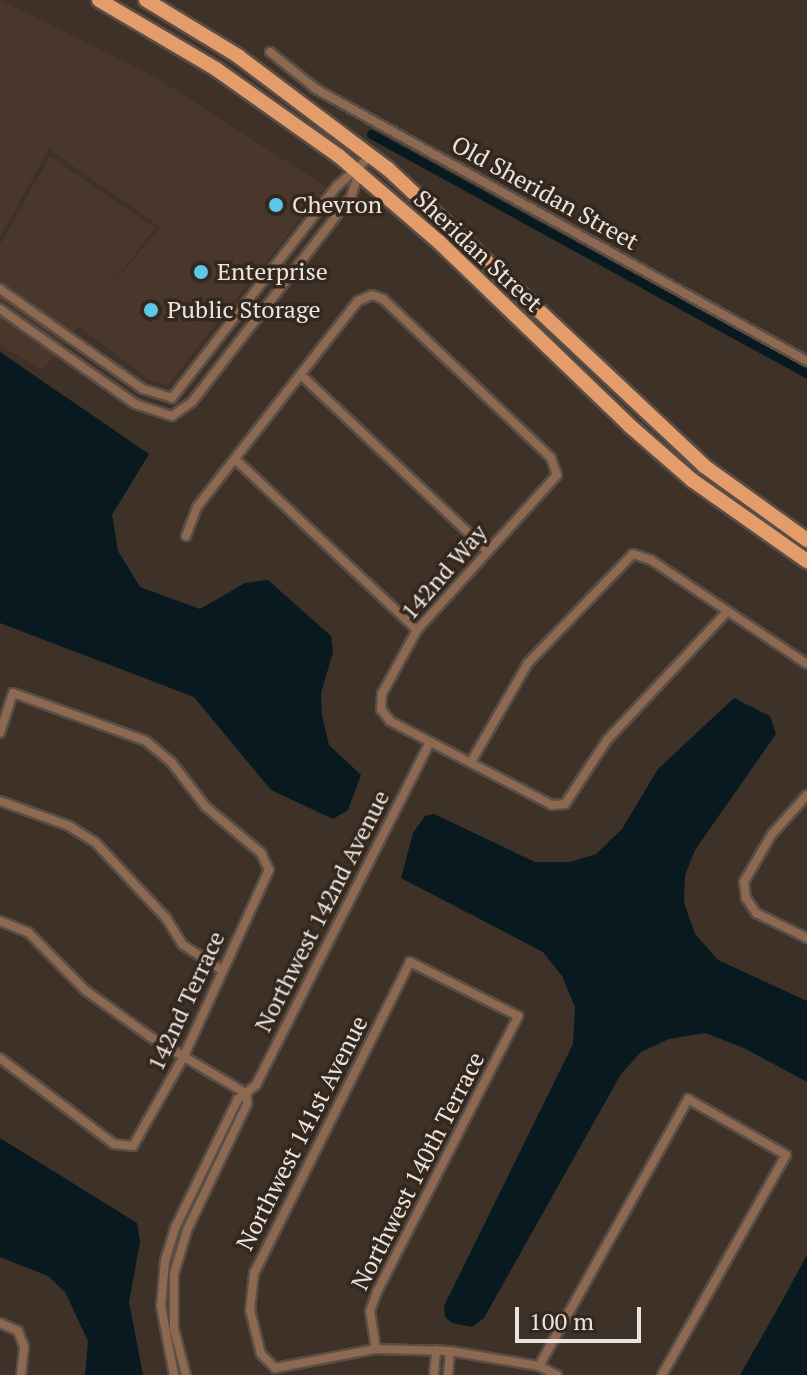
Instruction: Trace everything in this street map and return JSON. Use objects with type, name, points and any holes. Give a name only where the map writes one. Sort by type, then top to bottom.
[{"type":"main road","name":"Sheridan Street","points":[[99,0],[164,34],[266,102],[359,172],[640,435],[713,496],[807,561]]},
{"type":"main road","name":"Sheridan Street","points":[[146,0],[208,37],[371,156],[704,466],[807,540]]},
{"type":"main road","points":[[162,10],[164,34],[208,37]]},
{"type":"street","name":"Old Sheridan Street","points":[[270,52],[316,89],[807,361]]},
{"type":"street","points":[[0,309],[135,404],[172,416],[192,402],[351,197],[359,172],[371,156]]},
{"type":"street","points":[[0,289],[159,399],[172,398],[337,186],[359,172]]},
{"type":"street","name":"142nd Way","points":[[301,375],[358,301],[372,295],[383,299],[551,458],[557,475],[550,488],[487,550],[417,630],[382,694],[381,709],[390,721],[429,744]]},
{"type":"street","points":[[186,536],[197,507],[301,375],[487,550]]},
{"type":"street","points":[[235,459],[417,630]]},
{"type":"street","points":[[471,762],[528,663],[633,554],[651,560],[725,614],[807,664]]},
{"type":"street","points":[[429,744],[471,762],[552,805],[565,804],[607,740],[725,614]]},
{"type":"street","name":"142nd Terrace","points":[[0,733],[13,693],[146,741],[172,763],[206,807],[261,853],[269,870],[183,1058],[133,1146],[114,1144],[0,1058]]},
{"type":"street","name":"Northwest 142nd Avenue","points":[[186,1375],[174,1329],[174,1274],[187,1230],[247,1104],[247,1094],[429,744]]},
{"type":"street","points":[[807,795],[772,834],[744,882],[746,898],[756,913],[807,938]]},
{"type":"street","points":[[0,801],[69,826],[96,843],[166,918],[183,945],[222,970]]},
{"type":"street","points":[[0,921],[29,933],[85,990],[183,1058],[247,1094]]},
{"type":"street","name":"Northwest 141st Avenue","points":[[376,1349],[275,1368],[261,1354],[250,1310],[254,1273],[410,962],[518,1016]]},
{"type":"street","name":"Northwest 140th Terrace","points":[[376,1349],[370,1311],[377,1292],[518,1016]]},
{"type":"street","name":"Northwest 142nd Avenue","points":[[174,1375],[161,1325],[165,1261],[176,1226],[238,1099],[247,1094]]},
{"type":"street","points":[[539,1366],[688,1099],[786,1155],[662,1375]]},
{"type":"street","points":[[0,1323],[18,1331],[24,1347],[21,1375]]},
{"type":"street","points":[[376,1349],[450,1351],[539,1366],[557,1375]]},
{"type":"street","points":[[434,1375],[436,1350]]},
{"type":"street","points":[[448,1375],[450,1351]]},
{"type":"shaded area","points":[[0,0],[154,76],[326,187],[167,386],[151,381],[78,326],[43,370],[0,345],[0,245],[50,156],[155,228],[101,298],[160,227],[49,149],[0,237]]},
{"type":"shaded area","points":[[0,352],[149,454],[112,515],[118,551],[140,587],[200,609],[245,583],[268,580],[331,636],[333,652],[321,693],[322,716],[329,745],[361,775],[348,810],[333,819],[271,790],[194,697],[0,623]]},
{"type":"shaded area","points":[[734,698],[770,716],[776,734],[695,850],[685,875],[684,903],[695,934],[718,960],[807,1001],[807,1082],[744,1048],[705,1033],[669,1039],[641,1052],[621,1074],[484,1318],[472,1327],[452,1323],[445,1317],[444,1306],[573,1044],[575,1007],[562,976],[543,952],[401,878],[413,833],[425,816],[434,814],[535,862],[570,862],[596,854],[622,829],[658,769]]},
{"type":"shaded area","points":[[0,1138],[137,1223],[140,1242],[129,1302],[143,1375],[85,1375],[88,1341],[65,1292],[48,1276],[0,1257]]},
{"type":"shaded area","points":[[807,1255],[807,1375],[740,1375],[782,1301]]},
{"type":"waterway","points":[[371,134],[807,374]]},
{"type":"place","name":"Chevron","points":[[276,205]]},
{"type":"place","name":"Enterprise","points":[[201,272]]},
{"type":"place","name":"Public Storage","points":[[151,310]]}]
